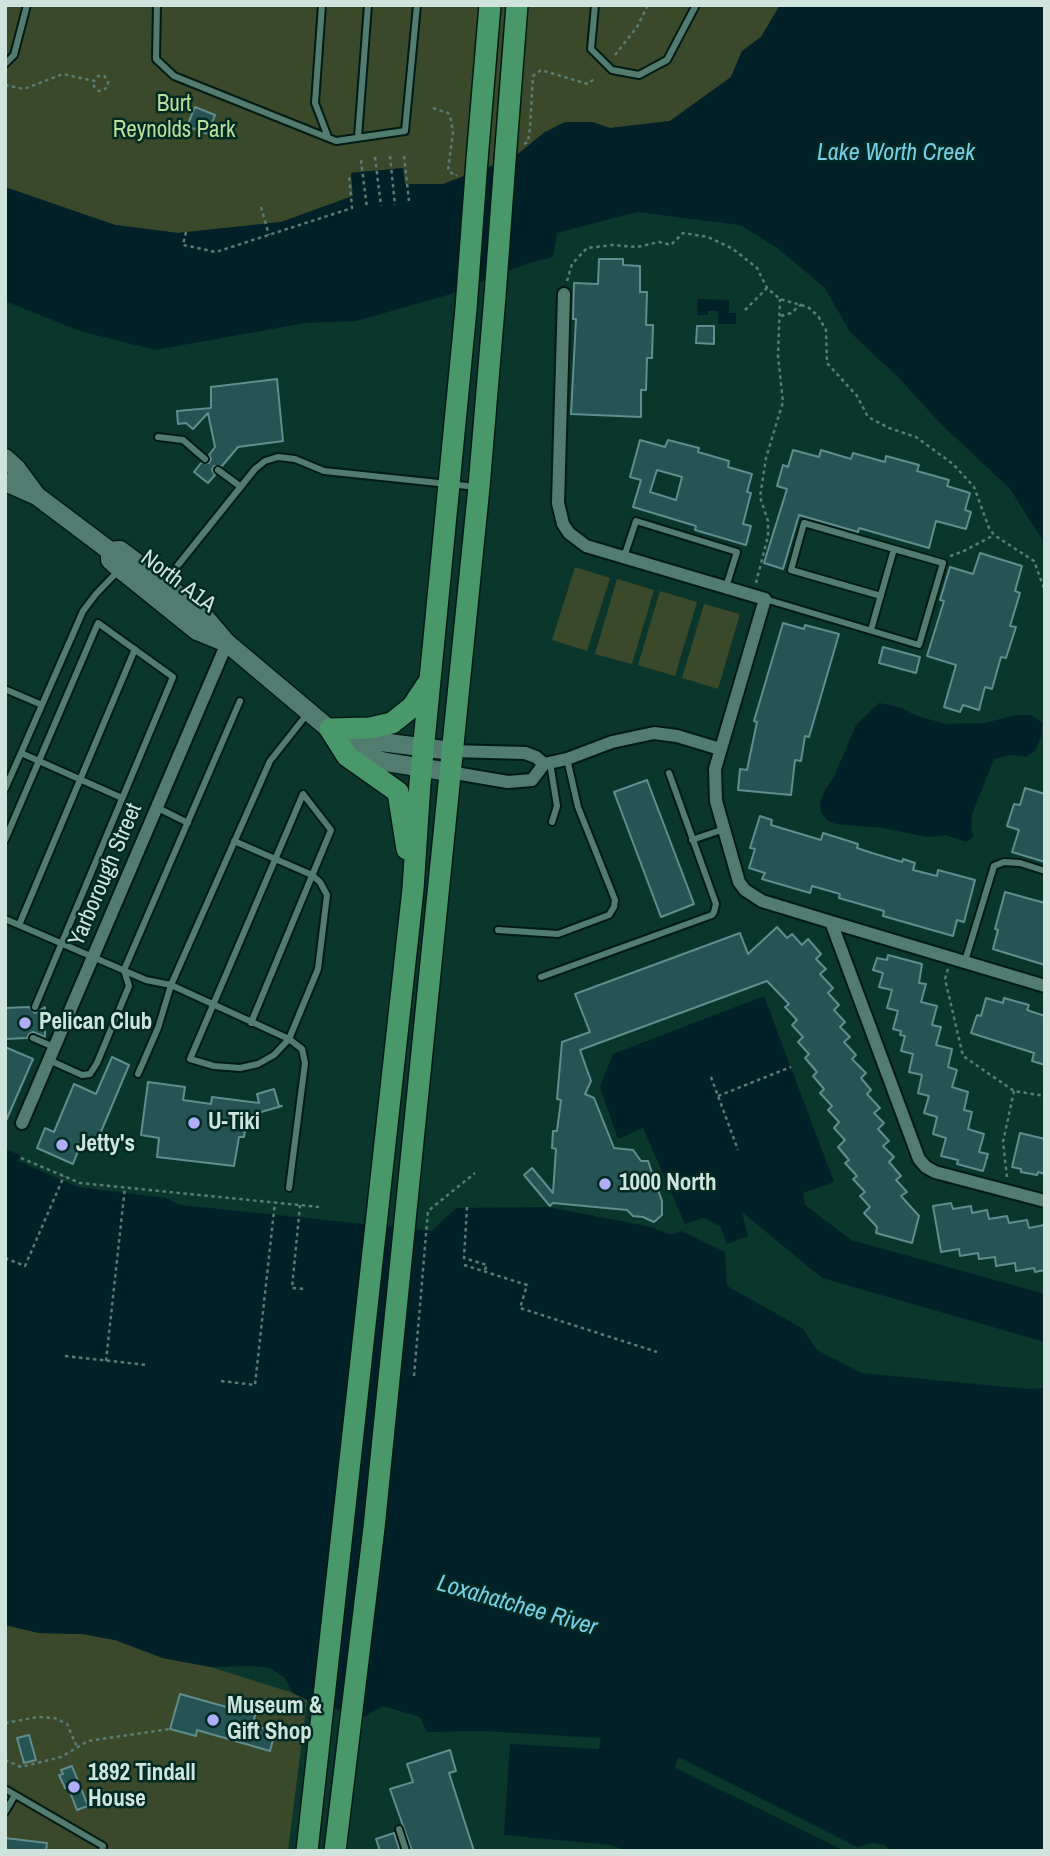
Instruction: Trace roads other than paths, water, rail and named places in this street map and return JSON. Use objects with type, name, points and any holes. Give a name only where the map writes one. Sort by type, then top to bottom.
[{"type":"main road","points":[[307,1851],[413,889],[423,757],[451,483],[490,5]]},
{"type":"main road","points":[[335,1851],[374,1528],[479,487],[517,5]]},
{"type":"main road","points":[[330,729],[370,728],[392,723],[412,707],[431,678]]},
{"type":"main road","points":[[330,729],[347,756],[398,792],[413,889]]},
{"type":"street","points":[[564,294],[559,514],[569,533],[586,545],[761,598],[715,769],[715,790],[724,829],[735,872],[745,890],[762,901],[1045,986]]},
{"type":"street","name":"North A1A","points":[[5,458],[37,496]]},
{"type":"street","name":"North A1A","points":[[5,482],[37,496],[110,551],[120,550],[164,583],[204,616],[227,643],[330,729],[423,757],[450,761]]},
{"type":"street","name":"North A1A","points":[[110,551],[110,560],[197,631],[227,643]]},
{"type":"street","name":"Yarborough Street","points":[[22,1123],[28,1097],[50,1060],[227,643]]},
{"type":"street","points":[[450,761],[508,782],[532,780],[547,764],[612,741],[654,733],[677,736],[720,749]]},
{"type":"street","points":[[450,761],[525,753],[547,764]]},
{"type":"street","points":[[831,922],[919,1159],[935,1172],[1045,1201]]},
{"type":"lane","points":[[5,64],[14,55],[27,5]]},
{"type":"lane","points":[[157,5],[156,59],[174,76],[336,141],[405,131],[417,5]]},
{"type":"lane","points":[[322,5],[315,103],[328,138]]},
{"type":"lane","points":[[358,137],[368,5]]},
{"type":"lane","points":[[595,5],[592,49],[612,70],[639,75],[667,60],[696,5]]},
{"type":"lane","points":[[158,437],[183,440],[205,459]]},
{"type":"lane","points":[[164,583],[241,487],[265,461],[278,457],[295,459],[324,471],[479,487]]},
{"type":"lane","points":[[219,470],[241,487]]},
{"type":"lane","points":[[624,557],[636,521],[737,552],[726,587]]},
{"type":"lane","points":[[761,598],[919,645],[943,563],[804,523],[791,570],[881,596]]},
{"type":"lane","points":[[871,630],[894,549]]},
{"type":"lane","points":[[5,789],[83,611],[120,569]]},
{"type":"lane","points":[[5,840],[98,623],[173,677],[35,1007]]},
{"type":"lane","points":[[19,925],[135,649]]},
{"type":"lane","points":[[7,690],[42,705]]},
{"type":"lane","points":[[50,1060],[82,1075],[90,1074],[97,1063],[129,986],[124,970],[240,701]]},
{"type":"lane","points":[[138,1074],[158,1028],[171,985],[270,761],[310,712]]},
{"type":"lane","points":[[21,753],[122,798]]},
{"type":"lane","points":[[498,930],[558,934],[609,915],[614,907],[615,900],[578,807],[567,759]]},
{"type":"lane","points":[[547,764],[557,806],[552,822]]},
{"type":"lane","points":[[541,977],[712,915],[716,904],[669,773]]},
{"type":"lane","points":[[234,841],[276,860],[312,876],[320,882],[327,895],[318,970],[289,1040],[274,1055],[258,1064],[240,1068],[214,1066],[190,1059],[276,860],[303,794],[331,830],[312,876],[251,1023]]},
{"type":"lane","points":[[158,808],[188,823]]},
{"type":"lane","points":[[692,840],[724,829]]},
{"type":"lane","points":[[965,962],[994,866],[1004,862],[1020,863],[1045,871]]},
{"type":"lane","points":[[5,919],[146,980],[171,985],[289,1040],[302,1049],[305,1063],[289,1188]]},
{"type":"lane","points":[[33,1038],[55,1047]]},
{"type":"lane","points":[[5,1789],[103,1848]]},
{"type":"lane","points":[[5,1812],[15,1795]]},
{"type":"lane","points":[[399,1829],[406,1851]]},
{"type":"water","name":"Lake Worth Creek","points":[[780,5],[1045,5],[1045,544],[1010,489],[850,332],[825,288],[776,247],[740,225],[637,212],[557,233],[553,257],[529,263],[451,294],[356,321],[305,323],[155,350],[80,331],[5,301],[5,187],[115,225],[178,233],[281,222],[353,196],[351,173],[403,168],[405,184],[443,184],[513,158],[545,132],[565,122],[592,122],[610,128],[670,121],[731,77],[742,51],[761,37]]},
{"type":"water","points":[[698,299],[729,300],[729,313],[736,313],[736,324],[718,324],[718,311],[697,315]]},
{"type":"water","points":[[879,703],[899,707],[917,716],[946,724],[985,723],[1016,715],[1031,715],[1042,723],[1041,737],[1035,751],[1026,757],[1010,755],[994,759],[972,814],[971,829],[974,836],[966,842],[946,835],[927,837],[828,821],[821,813],[820,802],[825,790],[834,777],[856,725]]},
{"type":"water","points":[[764,996],[834,1182],[803,1193],[805,1205],[851,1240],[1045,1294],[1045,1342],[822,1278],[742,1212],[748,1236],[727,1244],[720,1226],[703,1218],[685,1224],[643,1128],[618,1139],[600,1087],[613,1054]]},
{"type":"water","name":"Loxahatchee River","points":[[5,1149],[20,1155],[18,1161],[78,1187],[166,1198],[180,1205],[432,1231],[456,1208],[548,1207],[651,1227],[671,1235],[681,1231],[725,1252],[727,1286],[802,1328],[817,1350],[862,1373],[1027,1389],[1045,1388],[1045,1851],[890,1851],[885,1845],[873,1843],[857,1847],[679,1757],[674,1767],[845,1851],[626,1851],[612,1845],[504,1835],[510,1744],[599,1749],[601,1738],[483,1731],[427,1732],[420,1717],[383,1706],[363,1717],[307,1700],[293,1693],[285,1678],[270,1668],[211,1667],[163,1658],[115,1640],[83,1634],[39,1633],[5,1625]]},
{"type":"place","name":"Pelican Club","points":[[25,1023]]},
{"type":"place","name":"U-Tiki","points":[[194,1123]]},
{"type":"place","name":"Jetty's","points":[[62,1145]]},
{"type":"place","name":"1000 North","points":[[605,1184]]},
{"type":"place","name":"Museum & Gift Shop","points":[[213,1720]]},
{"type":"place","name":"1892 Tindall House","points":[[74,1787]]},
{"type":"park label","name":"Burt Reynolds Park","points":[[174,118]]}]
